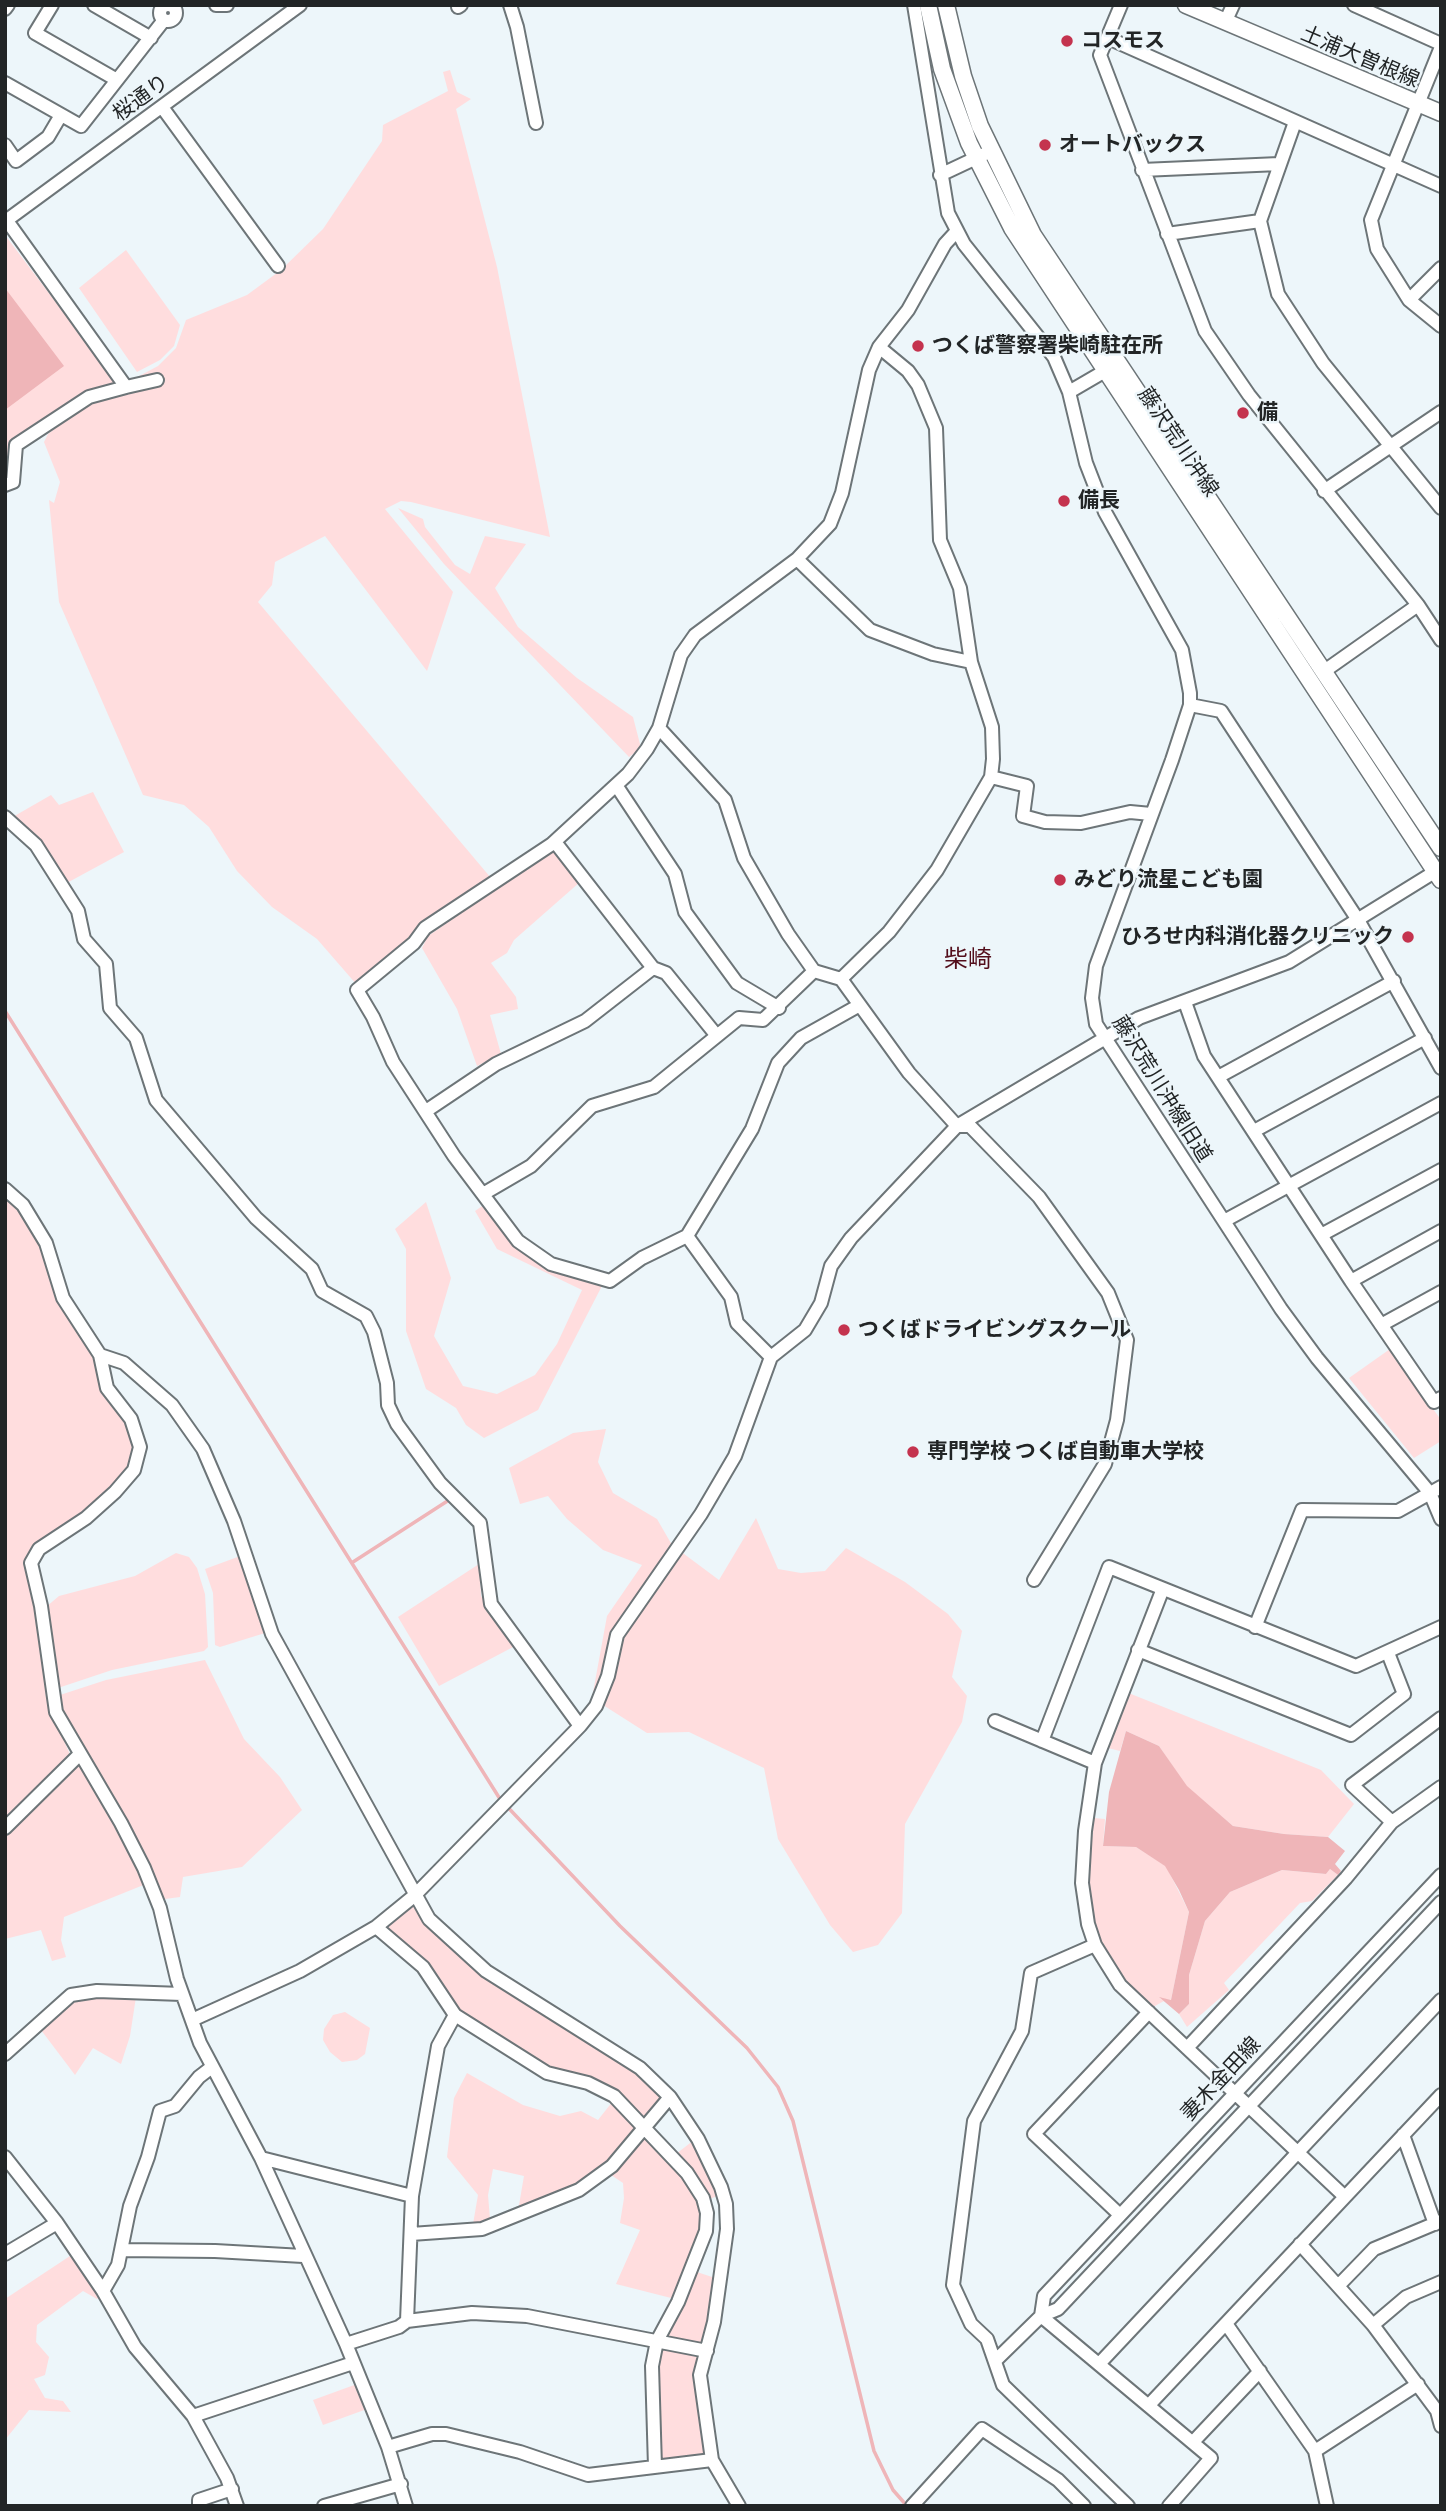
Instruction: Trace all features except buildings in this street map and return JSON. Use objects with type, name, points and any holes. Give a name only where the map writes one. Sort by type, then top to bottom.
[{"type":"main road","name":"藤沢荒川沖線","points":[[928,5],[942,69],[984,155],[1013,228],[1439,873]]},
{"type":"main road","name":"藤沢荒川沖線","points":[[946,5],[984,155],[1033,235],[1441,848]]},
{"type":"main road","name":"土浦大曽根線","points":[[1186,5],[1441,113]]},
{"type":"street","points":[[52,5],[35,33],[117,80]]},
{"type":"street","points":[[94,5],[151,38]]},
{"type":"street","points":[[216,5],[228,5]]},
{"type":"street","name":"桜通り","points":[[6,219],[300,5]]},
{"type":"street","points":[[510,5],[517,27],[536,123]]},
{"type":"street","points":[[858,1006],[801,1038],[779,1063],[752,1129],[687,1236],[642,1258],[610,1281],[551,1264],[518,1241],[393,1062],[373,1017],[357,990],[414,943],[425,928],[555,842],[616,785],[648,750],[659,727],[681,654],[695,635],[797,559],[830,524],[836,510],[869,370],[879,347],[908,310],[945,244],[956,232],[940,175],[914,5]]},
{"type":"street","points":[[1121,5],[1100,55],[1205,331],[1249,395],[1418,606],[1441,640]]},
{"type":"street","points":[[1354,5],[1441,46],[1371,220],[1377,249],[1409,300],[1441,326]]},
{"type":"street","points":[[5,83],[81,125],[164,20],[175,17],[172,6]]},
{"type":"street","points":[[1108,38],[1441,186]]},
{"type":"street","points":[[162,107],[278,267]]},
{"type":"street","points":[[5,145],[16,160],[48,137],[61,115]]},
{"type":"street","points":[[1295,122],[1260,220],[1278,294],[1323,363],[1441,508]]},
{"type":"street","points":[[940,175],[984,155]]},
{"type":"street","points":[[1142,170],[1279,164]]},
{"type":"street","points":[[6,219],[124,384]]},
{"type":"street","points":[[1167,234],[1260,220]]},
{"type":"street","name":"藤沢荒川沖線旧道","points":[[956,232],[1054,357],[1069,392],[1086,463],[1105,512],[1182,650],[1190,678],[1190,705],[1096,966],[1092,1007],[1102,1038],[1317,1358],[1435,1490],[1441,1519]]},
{"type":"street","points":[[1409,300],[1441,268]]},
{"type":"street","points":[[841,979],[889,932],[937,870],[991,777],[992,727],[971,662],[960,588],[940,540],[936,428],[918,385],[908,371],[879,347]]},
{"type":"street","points":[[1069,392],[1105,371]]},
{"type":"street","points":[[5,485],[13,482],[16,445],[89,397],[124,384],[157,380]]},
{"type":"street","points":[[1324,491],[1441,412]]},
{"type":"street","points":[[797,559],[870,629],[933,654],[971,662]]},
{"type":"street","points":[[1323,672],[1418,606]]},
{"type":"street","points":[[1190,705],[1221,711],[1358,920],[1441,1068]]},
{"type":"street","points":[[659,727],[725,800],[744,858],[814,971],[841,979],[909,1073],[957,1126],[970,1126],[1039,1197],[1108,1293],[1127,1340],[1117,1420],[1105,1464],[1034,1580]]},
{"type":"street","points":[[991,777],[1027,786],[1023,816],[1045,822],[1082,823],[1130,812],[1150,814]]},
{"type":"street","points":[[616,785],[675,874],[685,912],[737,983],[779,1008]]},
{"type":"street","points":[[5,817],[36,845],[78,911],[84,939],[106,964],[110,1007],[136,1038],[156,1100],[256,1218],[312,1269],[322,1292],[366,1316],[374,1332],[387,1383],[387,1405],[397,1424],[440,1483],[480,1523],[491,1604],[580,1726]]},
{"type":"street","points":[[555,842],[653,968],[666,973],[717,1036]]},
{"type":"street","points":[[192,2020],[300,1971],[376,1927],[414,1896],[580,1726],[596,1706],[608,1676],[617,1635],[701,1514],[735,1456],[771,1357],[805,1330],[821,1303],[831,1266],[851,1238],[957,1126],[1139,1018],[1289,962],[1439,873]]},
{"type":"street","points":[[426,1111],[496,1064],[585,1021],[653,968]]},
{"type":"street","points":[[483,1194],[531,1166],[592,1106],[654,1087],[739,1018],[763,1020],[779,1008],[814,971]]},
{"type":"street","points":[[1218,1077],[1394,981]]},
{"type":"street","points":[[1185,1002],[1204,1056],[1290,1185],[1350,1282],[1434,1402],[1441,1398]]},
{"type":"street","points":[[1254,1131],[1425,1038]]},
{"type":"street","points":[[1224,1221],[1441,1103]]},
{"type":"street","points":[[1321,1235],[1441,1170]]},
{"type":"street","points":[[5,1189],[23,1205],[46,1243],[63,1298],[100,1355],[107,1388],[131,1419],[138,1434],[139,1459],[134,1470],[102,1505],[39,1549],[31,1563],[44,1620],[51,1693],[63,1728],[121,1823],[144,1868],[160,1908],[182,1994],[192,2020],[212,2067],[261,2158],[303,2256],[346,2344],[388,2447],[401,2484],[405,2506]]},
{"type":"street","points":[[1350,1282],[1441,1231]]},
{"type":"street","points":[[687,1236],[731,1297],[737,1323],[771,1357]]},
{"type":"street","points":[[1381,1325],[1441,1292]]},
{"type":"street","points":[[100,1355],[124,1363],[172,1405],[203,1449],[234,1521],[272,1634],[429,1919],[486,1971],[640,2068],[670,2097],[710,2161],[726,2204],[727,2242],[700,2375],[712,2459],[740,2506]]},
{"type":"street","points":[[1255,1627],[1302,1510],[1398,1511],[1435,1490]]},
{"type":"street","points":[[1042,1741],[1109,1567],[1162,1591],[1356,1666],[1441,1627]]},
{"type":"street","points":[[1162,1591],[1095,1763],[1085,1831],[1082,1883],[1085,1914],[1095,1945],[1120,1985],[1344,2196]]},
{"type":"street","points":[[1138,1650],[1351,1735],[1404,1694],[1388,1653]]},
{"type":"street","points":[[1392,1822],[1352,1785],[1441,1718]]},
{"type":"street","points":[[995,1721],[1095,1763]]},
{"type":"street","points":[[5,1828],[79,1755]]},
{"type":"street","points":[[1187,2048],[1346,1878],[1392,1822],[1441,1787]]},
{"type":"street","name":"妻木金田線","points":[[1041,2316],[1044,2296],[1441,1875]]},
{"type":"street","name":"妻木金田線","points":[[995,2361],[1041,2316],[1058,2309],[1441,1902]]},
{"type":"street","points":[[376,1927],[424,1968],[456,2015],[547,2073],[588,2083],[614,2096],[687,2173],[703,2198],[707,2213],[706,2231],[697,2257],[657,2341],[652,2366],[655,2468]]},
{"type":"street","points":[[1095,1945],[1031,1973],[1022,2031],[974,2121],[953,2285],[971,2323],[987,2339],[1003,2385],[1128,2506]]},
{"type":"street","points":[[5,2054],[71,1995],[97,1992],[182,1994]]},
{"type":"street","points":[[1099,2364],[1441,2000]]},
{"type":"street","points":[[1120,2215],[1034,2134],[1149,2012]]},
{"type":"street","points":[[407,2321],[412,2196],[438,2046],[456,2015]]},
{"type":"street","points":[[103,2291],[118,2265],[130,2206],[148,2157],[160,2110],[175,2106],[199,2077],[212,2067]]},
{"type":"street","points":[[1149,2405],[1441,2095]]},
{"type":"street","points":[[411,2234],[482,2230],[579,2190],[612,2166],[670,2097]]},
{"type":"street","points":[[1339,2285],[1374,2249],[1438,2222],[1403,2135]]},
{"type":"street","points":[[5,2157],[11,2175],[57,2223],[103,2291],[133,2346],[192,2416],[232,2489],[237,2506]]},
{"type":"street","points":[[261,2158],[412,2196]]},
{"type":"street","points":[[5,2254],[57,2223]]},
{"type":"street","points":[[1300,2244],[1374,2325],[1437,2411],[1441,2426]]},
{"type":"street","points":[[121,2250],[215,2250],[303,2256]]},
{"type":"street","points":[[1374,2325],[1406,2297],[1441,2283]]},
{"type":"street","points":[[346,2344],[399,2327],[407,2321],[472,2313],[497,2314],[707,2351]]},
{"type":"street","points":[[1041,2316],[1212,2458],[1169,2506]]},
{"type":"street","points":[[1227,2325],[1315,2451],[1327,2506]]},
{"type":"street","points":[[192,2416],[353,2363]]},
{"type":"street","points":[[1194,2442],[1260,2371]]},
{"type":"street","points":[[1315,2451],[1418,2384]]},
{"type":"street","points":[[914,2504],[982,2429],[1058,2480],[1084,2506]]},
{"type":"street","points":[[388,2447],[432,2434],[446,2434],[520,2452],[588,2475],[712,2459]]},
{"type":"street","points":[[324,2506],[401,2484]]},
{"type":"street","points":[[199,2506],[199,2500],[232,2489]]},
{"type":"shaded area","points":[[450,70],[457,92],[471,99],[456,109],[497,267],[550,537],[411,502],[401,501],[385,509],[453,592],[427,671],[325,536],[275,562],[272,585],[258,602],[491,878],[357,985],[317,939],[272,907],[237,871],[209,827],[184,805],[143,795],[59,602],[49,500],[54,503],[60,482],[44,442],[48,434],[83,406],[158,366],[176,348],[186,320],[247,295],[281,270],[323,229],[382,141],[383,125],[448,91],[443,72]]},
{"type":"shaded area","points":[[5,235],[116,382],[86,391],[11,445],[5,479]]},
{"type":"shaded area","points":[[126,250],[180,325],[174,346],[160,360],[137,372],[79,288]]},
{"type":"shaded area","points":[[5,288],[64,366],[5,410]]},
{"type":"shaded area","points":[[398,508],[423,519],[425,527],[455,565],[470,574],[485,536],[526,544],[495,588],[518,627],[577,678],[633,717],[641,748],[629,757],[444,564]]},
{"type":"shaded area","points":[[93,792],[124,852],[65,884],[11,818],[51,795],[59,805]]},
{"type":"shaded area","points":[[554,849],[580,882],[514,940],[507,953],[491,963],[516,997],[518,1009],[490,1015],[501,1054],[477,1066],[457,1009],[422,948],[428,936]]},
{"type":"shaded area","points":[[5,1198],[16,1204],[41,1243],[122,1414],[133,1447],[126,1473],[82,1515],[35,1548],[46,1698],[71,1757],[5,1822]]},
{"type":"shaded area","points":[[426,1202],[451,1278],[434,1336],[463,1386],[497,1394],[535,1375],[557,1344],[582,1290],[497,1249],[475,1211],[488,1202],[532,1253],[605,1280],[538,1410],[484,1438],[466,1425],[456,1408],[426,1389],[406,1331],[406,1249],[395,1229]]},
{"type":"shaded area","points":[[1390,1349],[1441,1420],[1441,1441],[1414,1458],[1349,1378]]},
{"type":"shaded area","points":[[606,1429],[598,1462],[613,1493],[657,1519],[672,1545],[719,1580],[756,1518],[778,1569],[801,1573],[825,1571],[846,1548],[905,1582],[948,1614],[962,1631],[952,1677],[967,1696],[962,1722],[905,1824],[902,1913],[878,1945],[853,1952],[830,1925],[778,1839],[764,1768],[689,1732],[647,1733],[592,1698],[607,1616],[642,1565],[603,1550],[567,1519],[548,1496],[520,1504],[509,1468],[573,1433]]},
{"type":"shaded area","points":[[176,1553],[189,1557],[197,1568],[205,1594],[208,1647],[204,1651],[112,1670],[58,1688],[46,1607],[59,1596],[135,1576]]},
{"type":"shaded area","points":[[243,1555],[265,1633],[220,1647],[215,1645],[213,1593],[205,1569]]},
{"type":"shaded area","points":[[479,1564],[481,1596],[515,1646],[439,1686],[398,1617]]},
{"type":"shaded area","points":[[205,1660],[244,1739],[280,1777],[302,1810],[242,1867],[183,1877],[180,1897],[165,1899],[62,1713],[60,1695],[106,1680]]},
{"type":"shaded area","points":[[1126,1692],[1321,1770],[1354,1804],[1328,1837],[1233,1826],[1186,1786],[1159,1746],[1126,1731],[1120,1751],[1108,1748]]},
{"type":"shaded area","points":[[1126,1731],[1159,1746],[1187,1786],[1233,1826],[1328,1837],[1345,1851],[1335,1864],[1341,1871],[1338,1875],[1330,1869],[1326,1874],[1282,1870],[1230,1892],[1205,1921],[1189,1975],[1189,2004],[1179,2014],[1159,1997],[1171,2000],[1189,1912],[1165,1866],[1136,1847],[1103,1846],[1109,1792]]},
{"type":"shaded area","points":[[80,1764],[117,1823],[146,1884],[64,1917],[61,1940],[66,1957],[52,1961],[41,1930],[5,1939],[5,1834]]},
{"type":"shaded area","points":[[1094,1818],[1105,1819],[1103,1846],[1136,1847],[1166,1866],[1189,1912],[1171,2000],[1160,1998],[1164,2001],[1153,2007],[1143,2001],[1108,1958],[1093,1925],[1087,1890]]},
{"type":"shaded area","points":[[1330,1869],[1338,1875],[1312,1901],[1300,1903],[1224,1983],[1229,1990],[1187,2027],[1179,2014],[1189,2004],[1189,1975],[1205,1921],[1230,1892],[1282,1870],[1326,1874]]},
{"type":"shaded area","points":[[413,1904],[428,1925],[639,2072],[661,2093],[662,2099],[645,2118],[559,2073],[464,2016],[385,1932],[385,1924]]},
{"type":"shaded area","points":[[100,1993],[136,1997],[130,2036],[121,2064],[93,2048],[75,2075],[41,2030],[72,1997]]},
{"type":"shaded area","points":[[345,2012],[370,2028],[365,2054],[357,2060],[342,2062],[330,2052],[323,2040],[324,2029],[333,2015]]},
{"type":"shaded area","points":[[467,2073],[523,2105],[560,2116],[581,2111],[598,2120],[613,2101],[638,2128],[609,2164],[583,2184],[518,2211],[524,2176],[493,2169],[488,2195],[490,2219],[473,2224],[478,2195],[447,2157],[454,2098]]},
{"type":"shaded area","points":[[645,2135],[692,2190],[699,2202],[704,2224],[675,2299],[616,2284],[640,2230],[620,2223],[624,2198],[623,2183],[611,2175]]},
{"type":"shaded area","points":[[694,2140],[718,2196],[709,2199],[676,2154]]},
{"type":"shaded area","points":[[73,2254],[100,2296],[97,2299],[83,2291],[37,2325],[36,2342],[49,2357],[45,2375],[34,2379],[45,2398],[63,2401],[71,2412],[29,2410],[5,2440],[5,2299]]},
{"type":"shaded area","points":[[697,2272],[715,2278],[705,2343],[701,2346],[665,2339]]},
{"type":"shaded area","points":[[662,2346],[699,2353],[707,2452],[703,2457],[662,2462],[659,2459],[656,2364]]},
{"type":"shaded area","points":[[357,2384],[367,2409],[323,2425],[313,2400]]},
{"type":"waterway","points":[[5,1011],[500,1799],[620,1926],[747,2048],[778,2087],[793,2121],[874,2451],[893,2490],[907,2506]]},
{"type":"waterway","points":[[353,1562],[449,1500]]},
{"type":"place","name":"コスモス","points":[[1067,41]]},
{"type":"place","name":"オートバックス","points":[[1045,145]]},
{"type":"place","name":"つくば警察署柴崎駐在所","points":[[918,346]]},
{"type":"place","name":"備","points":[[1243,413]]},
{"type":"place","name":"備長","points":[[1064,501]]},
{"type":"place","name":"みどり流星こども園","points":[[1060,880]]},
{"type":"place","name":"ひろせ内科消化器クリニック","points":[[1408,937]]},
{"type":"place","name":"つくばドライビングスクール","points":[[844,1330]]},
{"type":"place","name":"専門学校 つくば自動車大学校","points":[[913,1452]]},
{"type":"district","name":"柴崎","points":[[968,960]]}]
